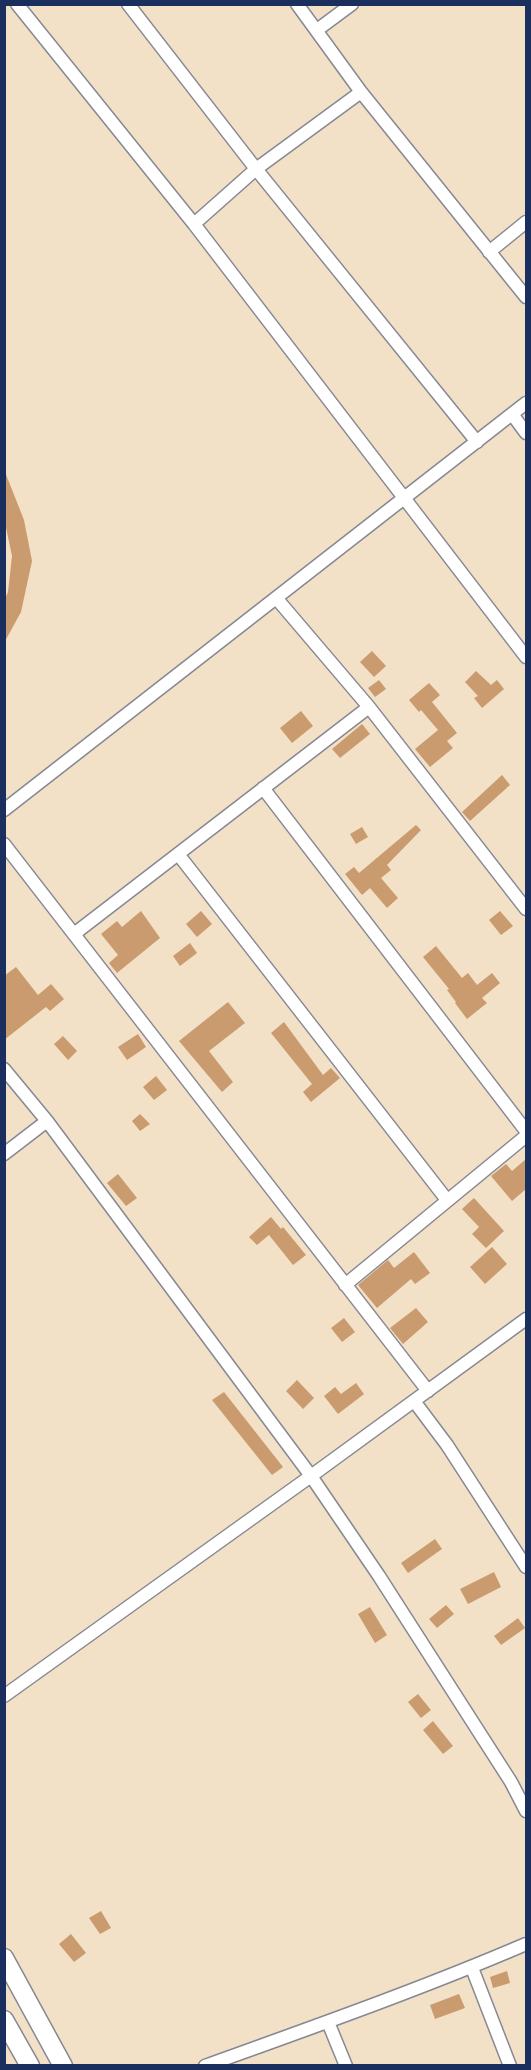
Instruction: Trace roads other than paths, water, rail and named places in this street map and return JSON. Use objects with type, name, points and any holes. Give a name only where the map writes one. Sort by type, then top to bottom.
[{"type":"main road","points":[[4,1958],[63,2066]]},
{"type":"main road","points":[[4,2020],[30,2066]]},
{"type":"street","points":[[17,4],[194,224],[526,657]]},
{"type":"street","points":[[128,4],[256,169],[477,442]]},
{"type":"street","points":[[297,4],[362,92],[526,297]]},
{"type":"street","points":[[316,30],[352,4]]},
{"type":"street","points":[[194,224],[256,169],[362,92]]},
{"type":"street","points":[[489,252],[526,222]]},
{"type":"street","points":[[4,810],[526,403]]},
{"type":"street","points":[[512,414],[526,433]]},
{"type":"street","points":[[277,599],[369,707],[526,909]]},
{"type":"street","points":[[74,934],[369,707]]},
{"type":"street","points":[[263,788],[526,1131]]},
{"type":"street","points":[[4,844],[428,1391]]},
{"type":"street","points":[[178,854],[447,1200]]},
{"type":"street","points":[[4,1069],[47,1121],[311,1476],[379,1576],[511,1782],[526,1812]]},
{"type":"street","points":[[4,1154],[47,1121]]},
{"type":"street","points":[[345,1285],[526,1136]]},
{"type":"street","points":[[4,1696],[526,1319]]},
{"type":"street","points":[[414,1401],[447,1445],[526,1567]]},
{"type":"street","points":[[205,2066],[472,1968],[526,1944]]},
{"type":"street","points":[[472,1968],[510,2066]]},
{"type":"street","points":[[328,2022],[346,2066]]}]
